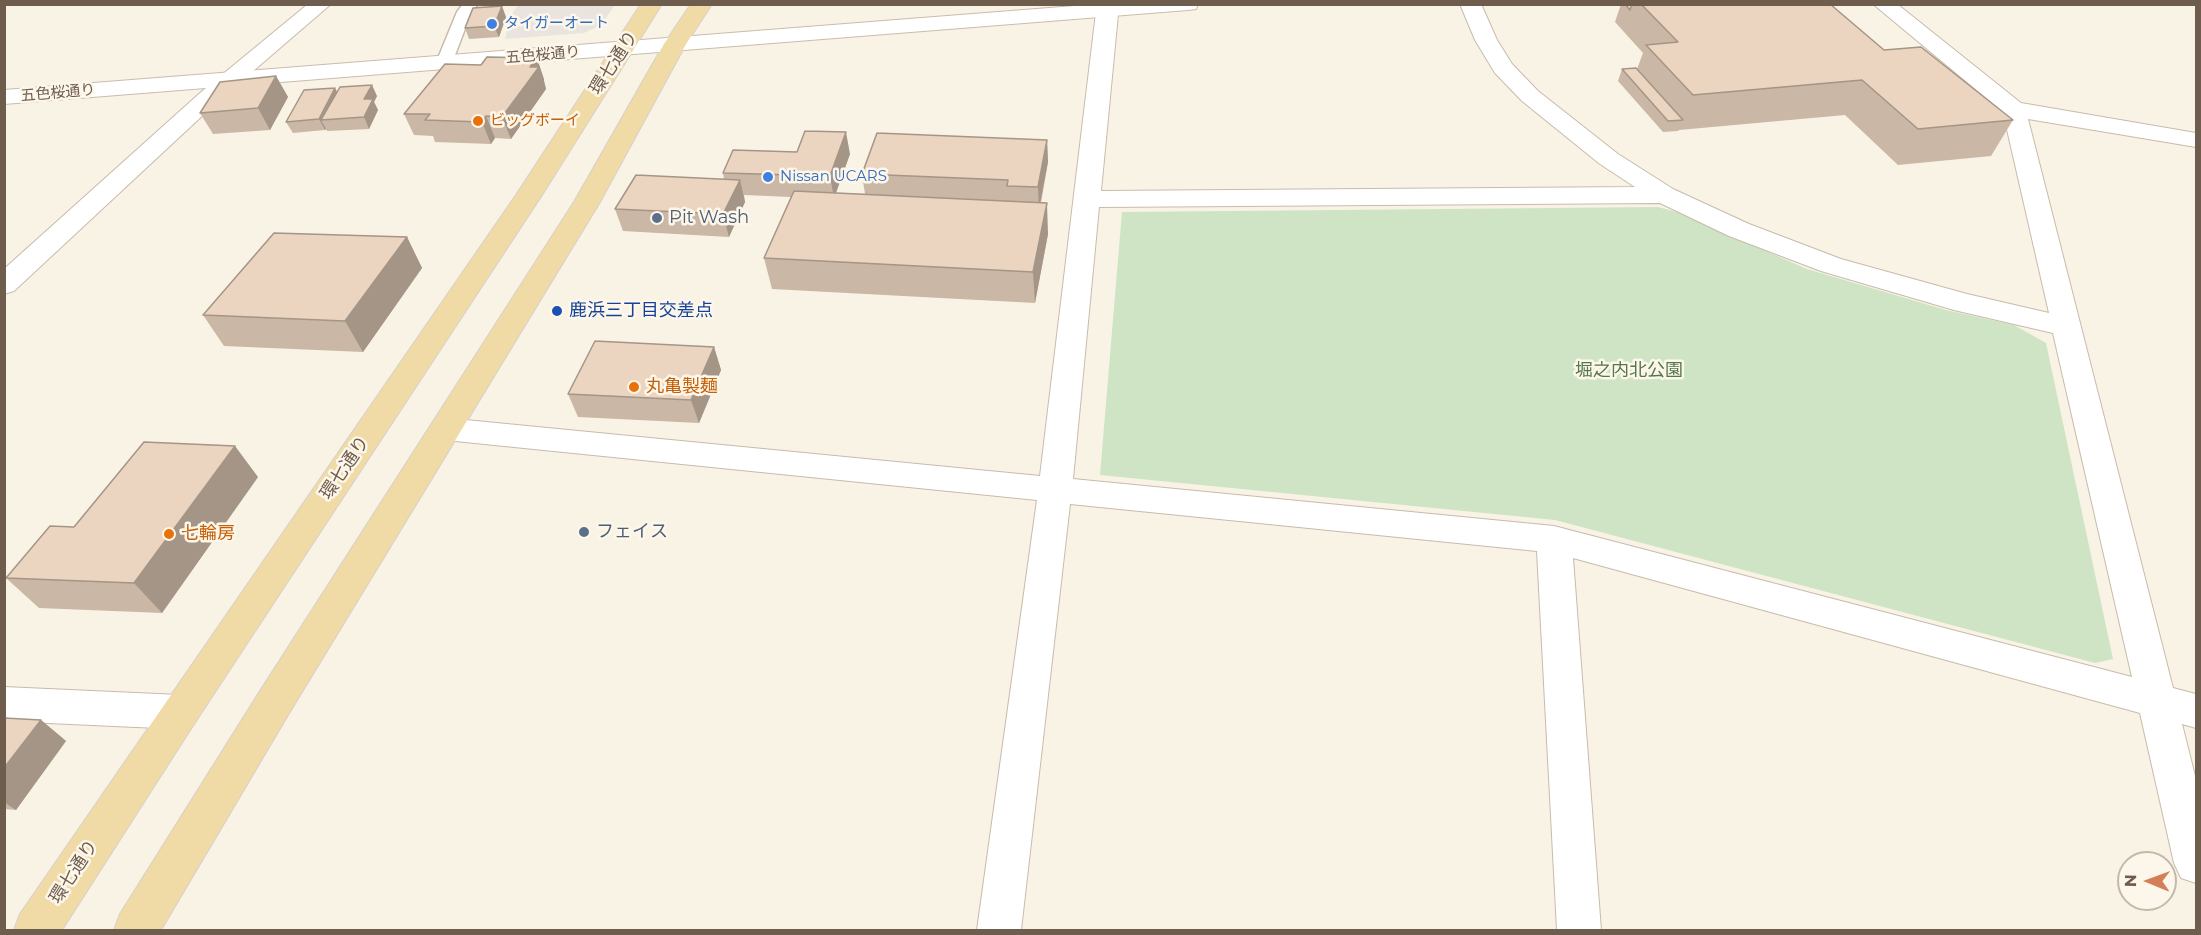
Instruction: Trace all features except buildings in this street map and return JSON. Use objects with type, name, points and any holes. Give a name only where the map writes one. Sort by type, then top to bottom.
[{"type":"main road","name":"環七通り","points":[[36,930],[180,712],[529,195],[652,4]]},
{"type":"main road","points":[[136,930],[274,703],[587,202],[675,44],[702,4]]},
{"type":"street","points":[[7,281],[208,98],[321,4]]},
{"type":"street","name":"五色桜通り","points":[[4,97],[1108,8],[1188,4]]},
{"type":"street","points":[[1470,4],[1486,40],[1503,68],[1530,96],[1609,159],[1664,195],[1739,230],[1831,265],[1964,303],[2065,326]]},
{"type":"street","points":[[1883,4],[2014,108],[2196,140]]},
{"type":"street","points":[[999,930],[1055,490],[1108,8]]},
{"type":"street","points":[[2014,108],[2196,863]]},
{"type":"street","points":[[1087,199],[1664,195]]},
{"type":"street","points":[[445,429],[1554,539],[2196,711]]},
{"type":"street","points":[[1554,539],[1579,930]]},
{"type":"street","points":[[4,704],[180,712]]},
{"type":"lane","points":[[444,63],[464,12],[471,4]]},
{"type":"shaded area","points":[[518,5],[615,5],[601,25],[584,33],[505,39],[511,15]]},
{"type":"green space","name":"堀之内北公園","points":[[1658,207],[1677,212],[1807,269],[1946,310],[2014,325],[2046,343],[2113,659],[2095,663],[1555,520],[1100,475],[1122,212]]},
{"type":"place","name":"タイガーオート","points":[[492,24]]},
{"type":"place","name":"ビッグボーイ","points":[[478,121]]},
{"type":"place","name":"Nissan UCARS","points":[[768,177]]},
{"type":"place","name":"Pit Wash","points":[[657,218]]},
{"type":"place","name":"鹿浜三丁目交差点","points":[[557,311]]},
{"type":"place","name":"丸亀製麺","points":[[634,387]]},
{"type":"place","name":"フェイス","points":[[584,532]]},
{"type":"place","name":"七輪房","points":[[169,534]]}]
